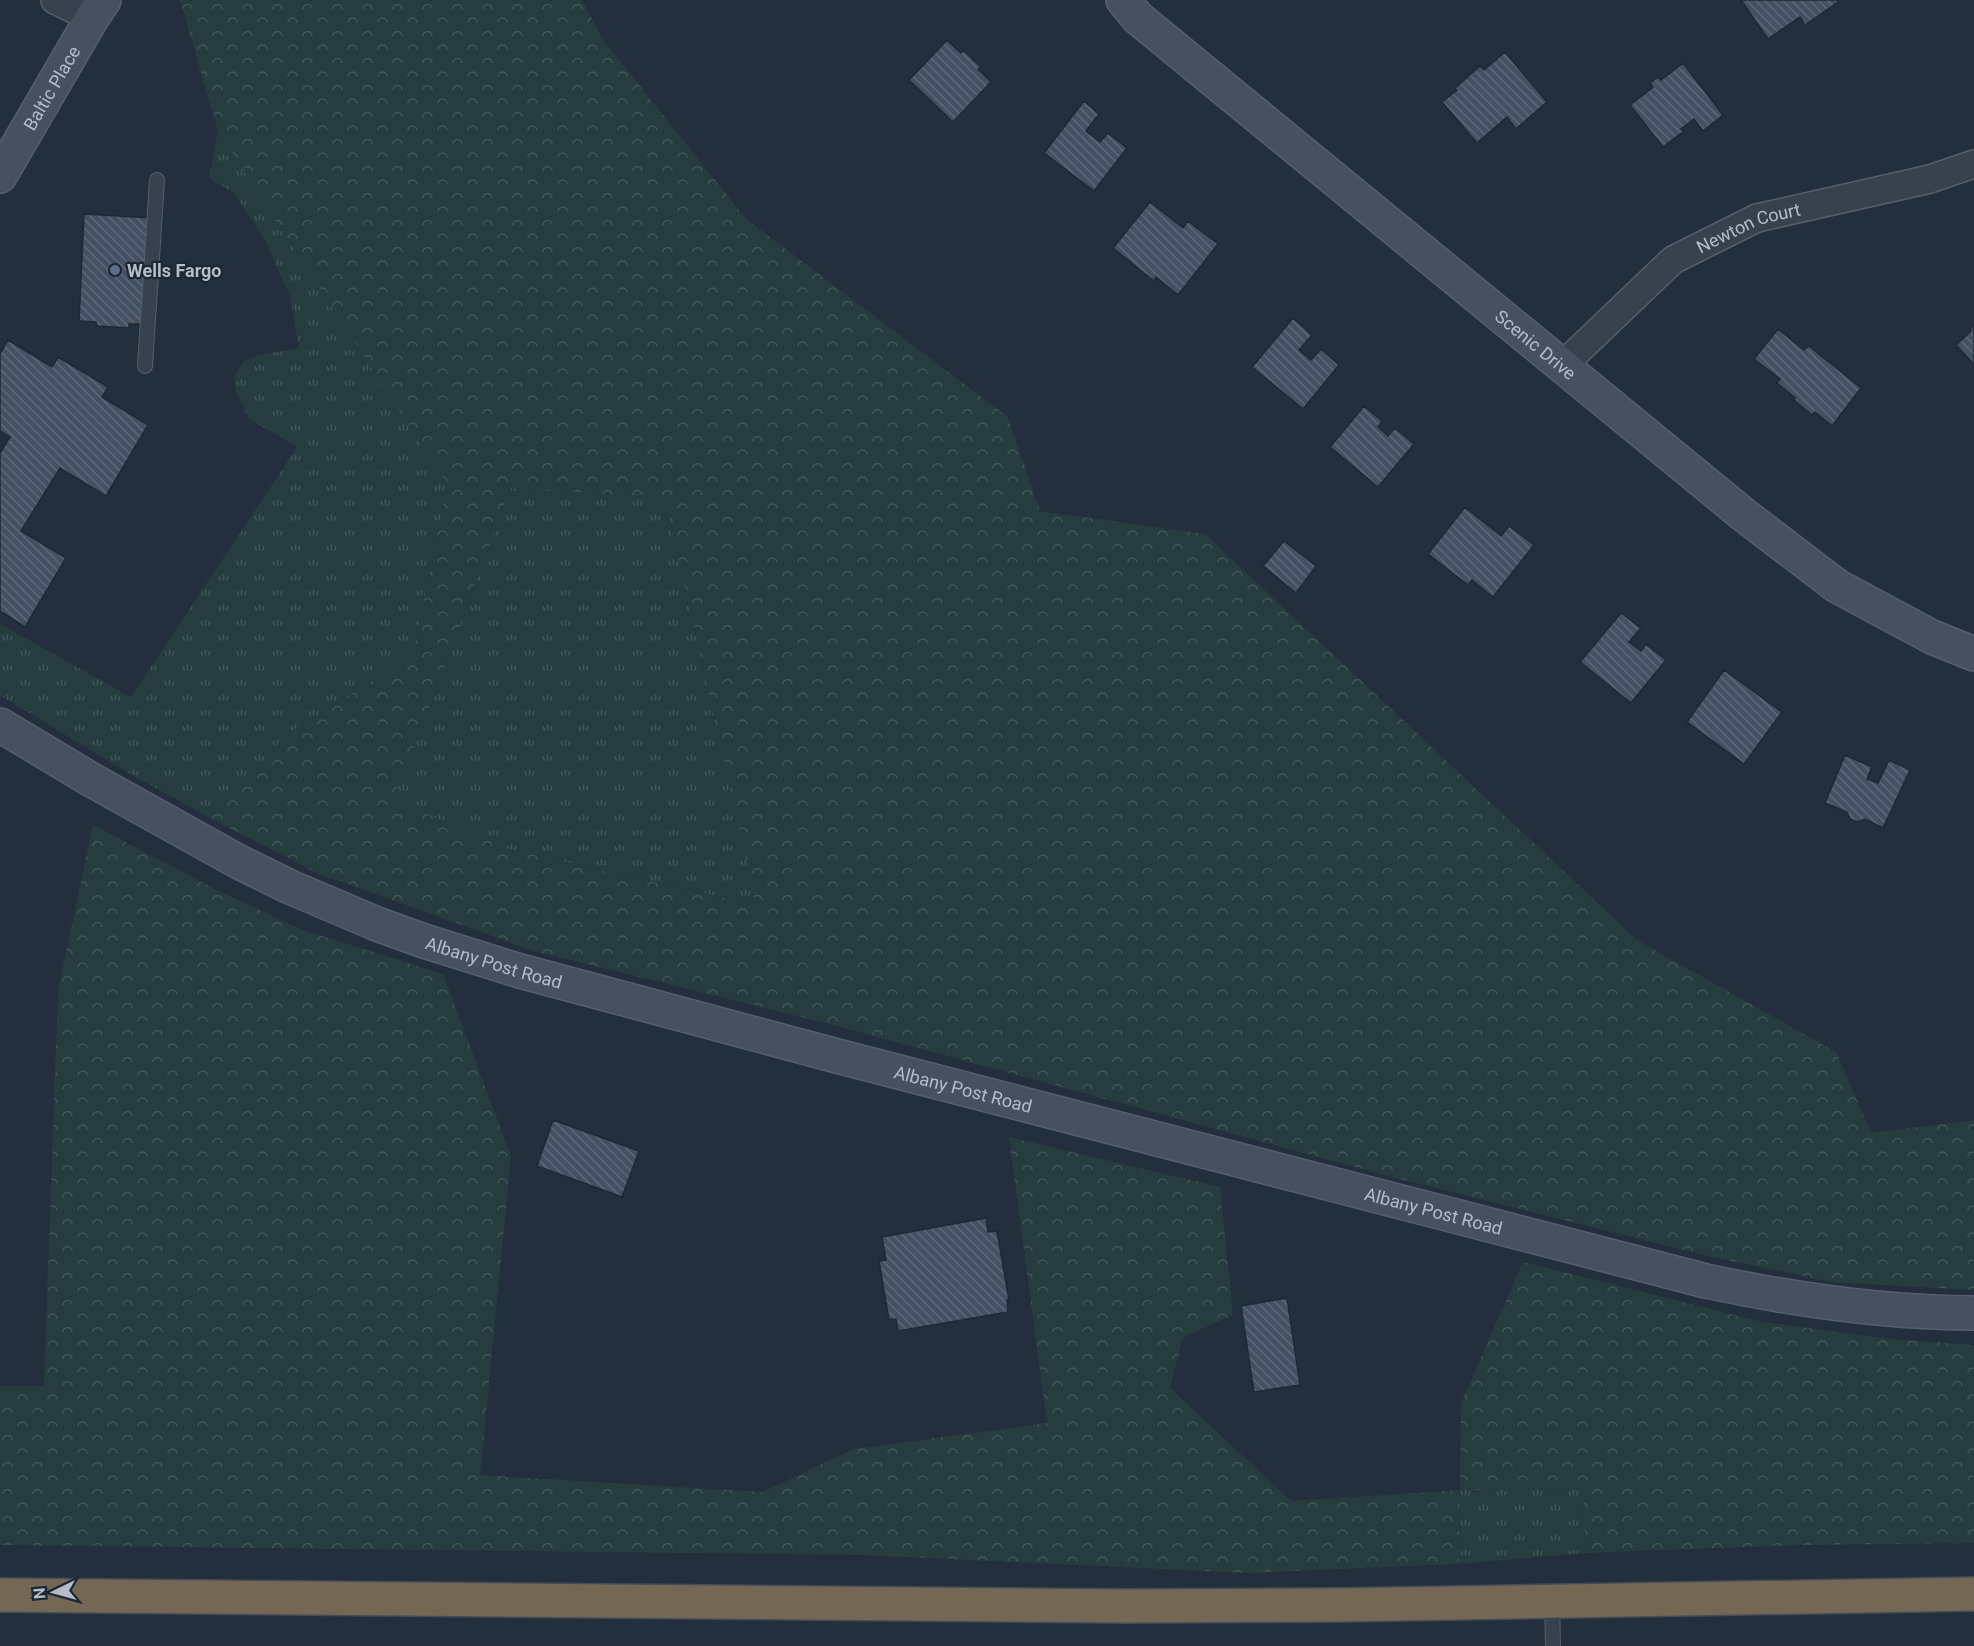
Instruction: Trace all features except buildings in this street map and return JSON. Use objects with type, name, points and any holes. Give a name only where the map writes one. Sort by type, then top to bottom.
[{"type":"highway","points":[[0,1595],[1338,1605],[1974,1594]]},
{"type":"main road","name":"Scenic Drive","points":[[1123,0],[1138,18],[1744,515],[1838,586],[1932,637],[1974,654]]},
{"type":"main road","name":"Baltic Place","points":[[0,177],[98,9]]},
{"type":"main road","name":"Albany Post Road","points":[[0,725],[90,780],[238,862],[290,887],[377,924],[520,971],[898,1072],[1706,1281],[1771,1295],[1831,1304],[1897,1311],[1974,1313]]},
{"type":"street","points":[[55,0],[98,9]]},
{"type":"street","name":"Newton Court","points":[[1562,366],[1673,260],[1757,218],[1930,179],[1974,164]]},
{"type":"lane","points":[[145,366],[157,180]]},
{"type":"lane","points":[[1552,1601],[1552,1646]]},
{"type":"green space","points":[[180,0],[582,0],[604,41],[746,219],[1008,417],[1040,511],[1205,534],[1637,940],[1836,1052],[1871,1133],[1974,1120],[1974,1290],[1831,1282],[1708,1256],[1396,1178],[822,1022],[534,951],[317,873],[210,818],[289,733],[413,655],[447,484],[218,131]],"holes":[[[510,488],[665,498],[756,905],[508,849],[393,799],[446,664]]]},
{"type":"green space","points":[[218,131],[447,484],[413,655],[289,733],[210,818],[127,772],[0,695],[0,624],[131,697],[297,447],[249,419],[236,392],[234,377],[243,362],[258,355],[299,348],[290,296],[265,240],[234,193],[209,178]]},
{"type":"green space","points":[[510,488],[665,498],[757,905],[508,849],[392,799],[446,664]]},
{"type":"green space","points":[[93,825],[213,888],[300,929],[443,974],[511,1156],[480,1475],[763,1492],[853,1449],[1047,1423],[1009,1137],[1220,1187],[1233,1315],[1183,1337],[1170,1388],[1291,1501],[1460,1490],[1459,1564],[1247,1573],[864,1555],[0,1545],[0,1386],[44,1386],[58,991]]},
{"type":"green space","points":[[1523,1262],[1762,1322],[1891,1339],[1974,1345],[1974,1543],[1803,1545],[1585,1553],[1583,1488],[1460,1490],[1461,1403]]},
{"type":"green space","points":[[1583,1488],[1585,1553],[1459,1564],[1460,1490]]},
{"type":"place","name":"Wells Fargo","points":[[115,270]]}]
